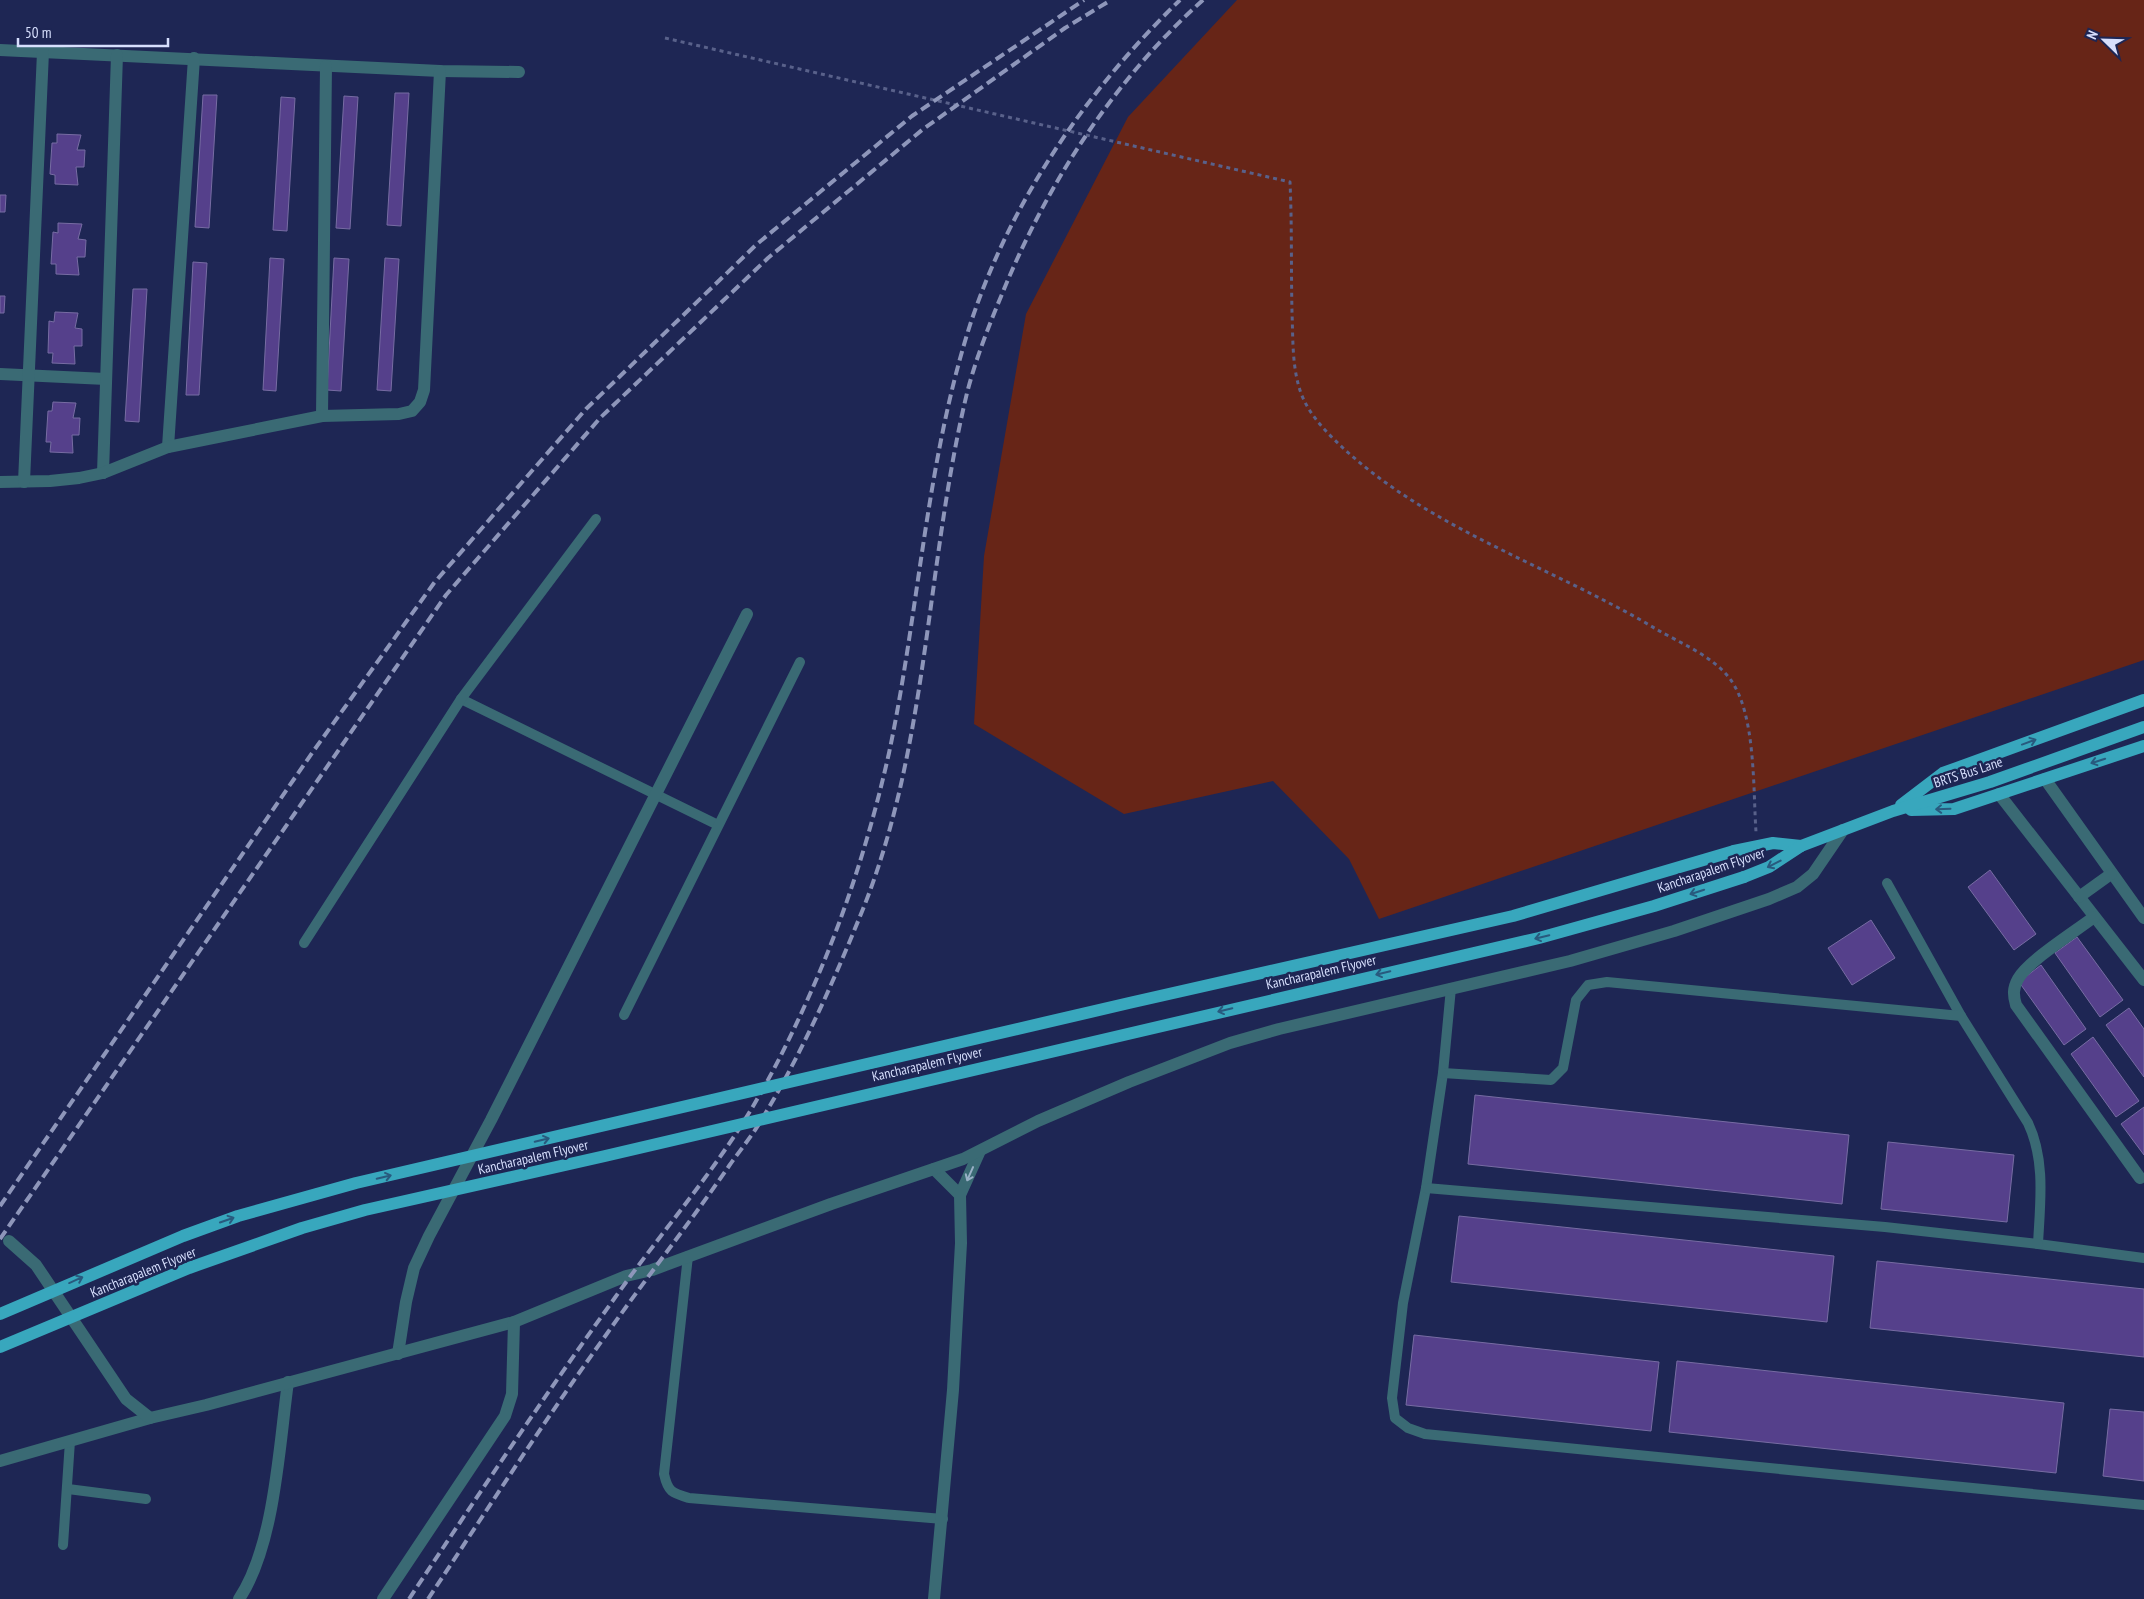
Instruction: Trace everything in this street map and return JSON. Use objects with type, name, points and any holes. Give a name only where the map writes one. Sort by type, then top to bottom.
[{"type":"main road","points":[[1893,811],[1943,773],[2144,700]]},
{"type":"main road","name":"BRTS Bus Lane","points":[[1801,846],[1893,811],[1990,782],[2144,727]]},
{"type":"main road","points":[[1893,811],[1954,809],[2144,746]]},
{"type":"main road","name":"Kancharapalem Flyover","points":[[0,1314],[183,1236],[238,1216],[356,1183],[1129,1003],[1513,916],[1757,845],[1785,843],[1801,846]]},
{"type":"main road","name":"Kancharapalem Flyover","points":[[0,1347],[189,1268],[302,1228],[365,1210],[605,1156],[1539,938],[1654,906],[1744,877],[1770,866],[1801,846]]},
{"type":"street","points":[[0,50],[440,71],[519,72]]},
{"type":"street","points":[[24,482],[43,52]]},
{"type":"street","points":[[103,473],[117,55]]},
{"type":"street","points":[[168,447],[194,58]]},
{"type":"street","points":[[322,416],[326,66]]},
{"type":"street","points":[[0,482],[79,478],[103,473],[168,447],[322,416],[399,414],[412,411],[420,402],[424,390],[440,71]]},
{"type":"street","points":[[0,374],[106,379]]},
{"type":"street","points":[[398,1354],[406,1302],[414,1268],[747,614]]},
{"type":"street","points":[[2045,779],[2144,918]]},
{"type":"street","points":[[1999,794],[2144,980]]},
{"type":"street","points":[[0,1461],[150,1418],[206,1405],[514,1322],[626,1276],[652,1270],[979,1153],[1038,1122],[1129,1082],[1230,1043],[1279,1029],[1580,958],[1674,931],[1769,899],[1797,887],[1813,874],[1843,830]]},
{"type":"street","points":[[2079,897],[2111,874]]},
{"type":"street","points":[[2094,917],[2030,966],[2020,976],[2013,996],[2016,1005],[2140,1178]]},
{"type":"street","points":[[934,1599],[943,1519],[958,1316],[960,1195],[979,1153]]},
{"type":"street","points":[[934,1169],[960,1195]]},
{"type":"street","points":[[9,1241],[36,1265],[126,1399],[150,1418]]},
{"type":"street","points":[[383,1599],[505,1416],[512,1394],[514,1322]]},
{"type":"street","points":[[239,1599],[257,1562],[268,1521],[288,1382]]},
{"type":"lane","points":[[304,943],[461,699],[596,519]]},
{"type":"lane","points":[[624,1015],[800,662]]},
{"type":"lane","points":[[461,699],[718,825]]},
{"type":"lane","points":[[1887,883],[1961,1016],[2036,1139],[2039,1153],[2040,1191],[2038,1244]]},
{"type":"lane","points":[[1443,1073],[1550,1080],[1563,1068],[1576,1000],[1588,985],[1606,982],[1961,1016]]},
{"type":"lane","points":[[1451,988],[1443,1073],[1426,1188],[1403,1303],[1392,1398],[1395,1418],[1408,1428],[1425,1434],[2144,1505]]},
{"type":"lane","points":[[1426,1188],[1885,1228],[2038,1244],[2144,1258]]},
{"type":"lane","points":[[688,1256],[664,1474],[667,1487],[675,1494],[689,1498],[943,1519]]},
{"type":"lane","points":[[64,1545],[70,1441]]},
{"type":"lane","points":[[68,1489],[146,1498]]},
{"type":"path","points":[[666,38],[1290,182],[1294,358],[1299,388],[1308,408],[1326,433],[1359,462],[1418,504],[1458,528],[1610,603],[1707,659],[1730,679],[1742,701],[1748,727],[1757,845]]},
{"type":"shaded area","points":[[1237,0],[2144,0],[2144,660],[1379,919],[1349,859],[1273,781],[1124,814],[974,724],[984,556],[1026,314],[1128,117]]},
{"type":"building","points":[[395,93],[409,93],[401,226],[387,225]]},
{"type":"building","points":[[203,95],[217,95],[209,228],[195,227]]},
{"type":"building","points":[[344,96],[358,97],[350,229],[336,228]]},
{"type":"building","points":[[281,97],[295,98],[287,231],[273,230]]},
{"type":"building","points":[[57,134],[81,135],[77,150],[85,150],[84,167],[76,167],[78,185],[55,184],[55,175],[50,174],[52,143],[57,143]]},
{"type":"building","points":[[0,195],[6,195],[5,212],[0,212]]},
{"type":"building","points":[[58,223],[82,224],[78,239],[86,240],[85,257],[77,257],[79,275],[56,274],[56,264],[51,264],[53,232],[58,233]]},
{"type":"building","points":[[270,258],[284,259],[276,391],[263,390]]},
{"type":"building","points":[[334,258],[349,259],[341,391],[327,390]]},
{"type":"building","points":[[385,258],[399,259],[391,391],[377,390]]},
{"type":"building","points":[[193,262],[207,263],[199,395],[186,395]]},
{"type":"building","points":[[133,289],[147,289],[139,422],[125,421]]},
{"type":"building","points":[[0,296],[5,296],[4,313],[0,313]]},
{"type":"building","points":[[55,312],[78,313],[75,328],[82,329],[82,346],[74,346],[75,364],[52,363],[53,353],[48,353],[49,321],[54,322]]},
{"type":"building","points":[[53,402],[76,403],[73,418],[80,418],[79,435],[72,435],[73,453],[50,452],[51,442],[46,442],[48,411],[52,411]]},
{"type":"building","points":[[1990,870],[2036,934],[2014,950],[1968,887]]},
{"type":"building","points":[[1871,920],[1895,958],[1852,985],[1828,948]]},
{"type":"building","points":[[2077,937],[2123,1000],[2100,1017],[2055,953]]},
{"type":"building","points":[[2041,965],[2086,1029],[2064,1045],[2019,982]]},
{"type":"building","points":[[2129,1008],[2144,1029],[2144,1077],[2106,1025]]},
{"type":"building","points":[[2093,1037],[2139,1101],[2116,1117],[2071,1054]]},
{"type":"building","points":[[1475,1095],[1849,1135],[1842,1204],[1468,1164]]},
{"type":"building","points":[[2144,1107],[2144,1155],[2121,1124]]},
{"type":"building","points":[[1888,1142],[2014,1155],[2007,1222],[1881,1209]]},
{"type":"building","points":[[1459,1216],[1834,1256],[1827,1322],[1451,1282]]},
{"type":"building","points":[[1877,1261],[2144,1289],[2144,1357],[1870,1328]]},
{"type":"building","points":[[1414,1335],[1659,1362],[1651,1431],[1406,1405]]},
{"type":"building","points":[[1677,1361],[2064,1403],[2056,1473],[1669,1432]]},
{"type":"building","points":[[2110,1409],[2144,1412],[2144,1481],[2103,1476]]},
{"type":"railway","points":[[0,1206],[312,753],[434,583],[586,409],[757,244],[912,116],[1084,0]]},
{"type":"railway","points":[[0,1239],[446,595],[601,417],[768,258],[922,130],[1065,28],[1111,0]]},
{"type":"railway","points":[[409,1599],[588,1336],[631,1275],[720,1157],[752,1108],[795,1027],[828,951],[849,895],[867,839],[882,782],[899,700],[943,430],[955,377],[970,325],[987,279],[1007,234],[1030,191],[1083,109],[1146,35],[1180,0]]},
{"type":"railway","points":[[428,1599],[583,1367],[757,1127],[806,1039],[863,909],[885,846],[901,783],[914,718],[953,457],[967,393],[985,336],[1025,243],[1066,166],[1115,95],[1142,62],[1203,0]]}]
